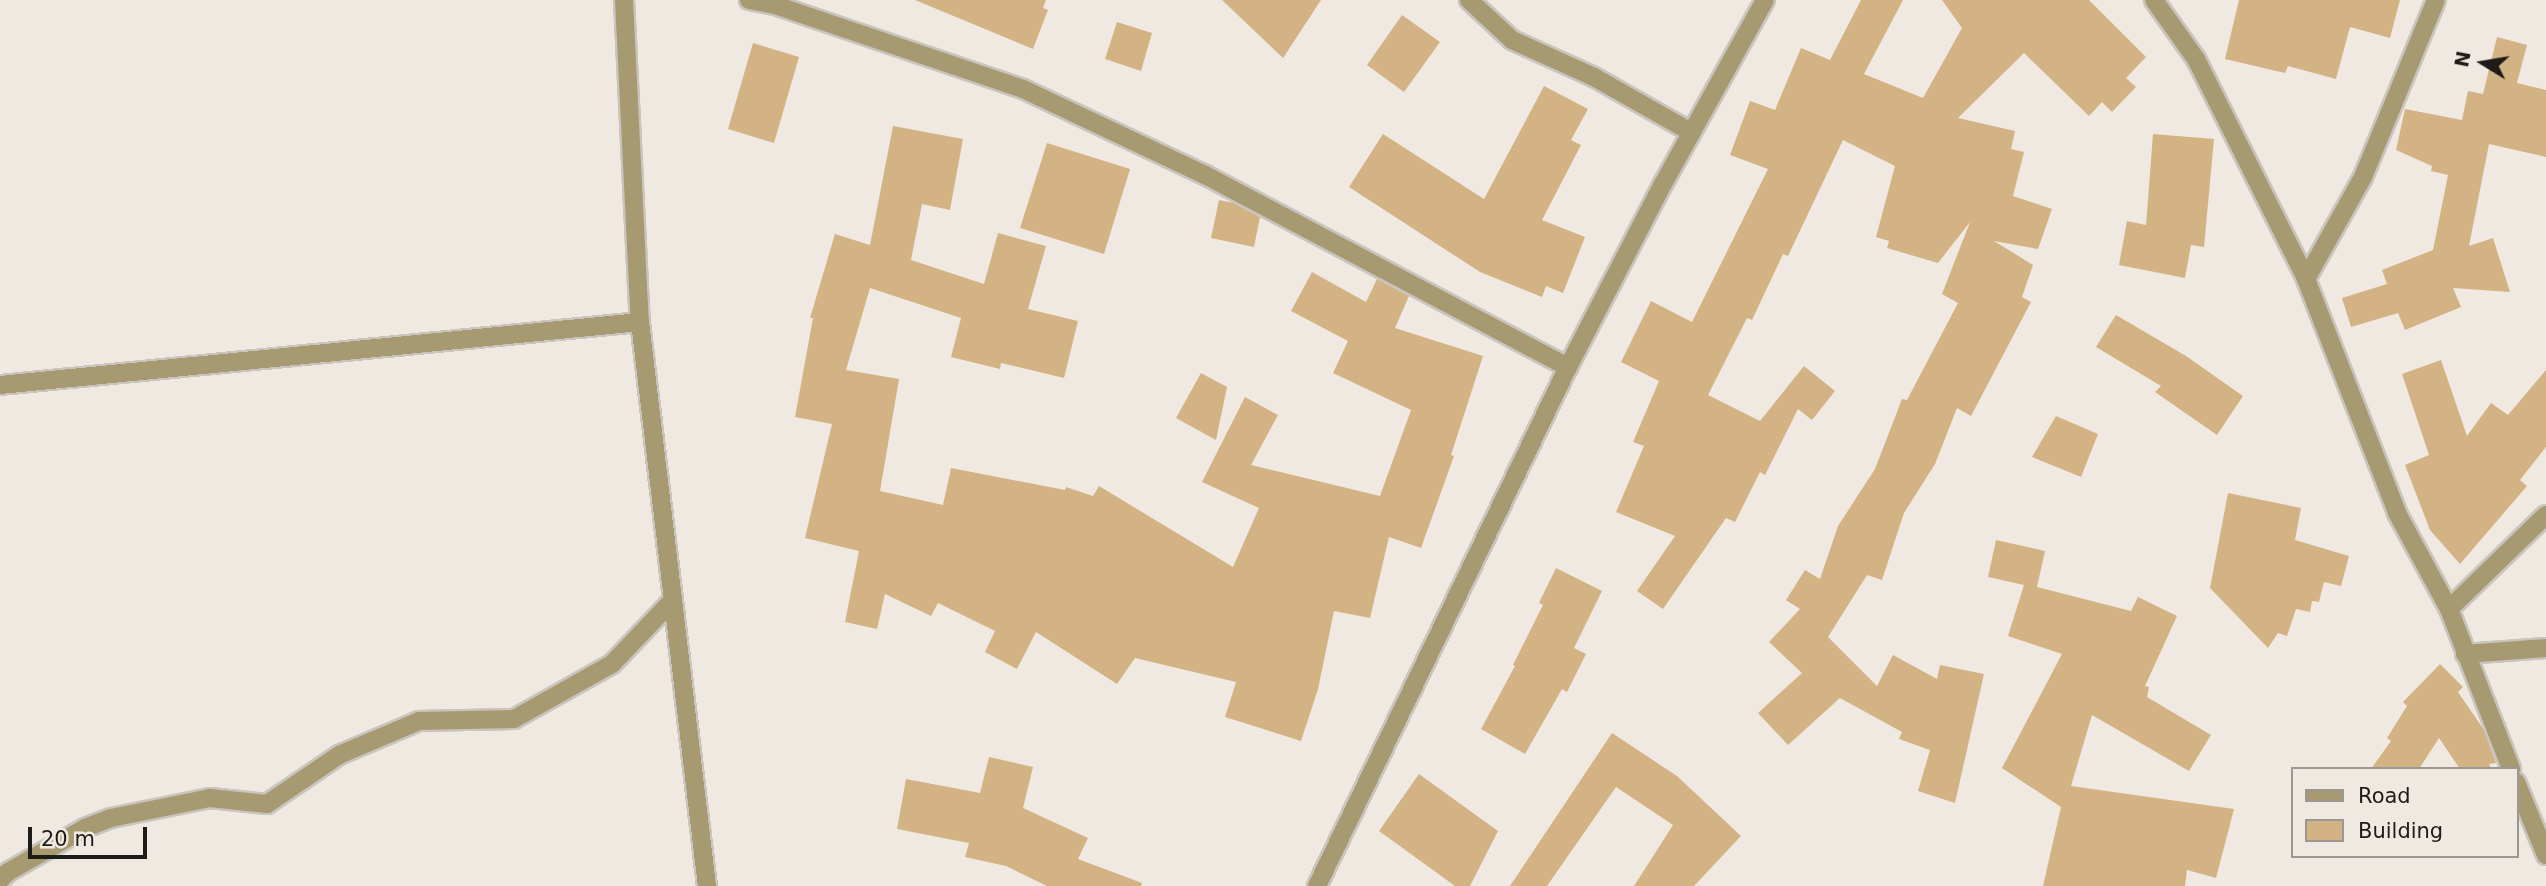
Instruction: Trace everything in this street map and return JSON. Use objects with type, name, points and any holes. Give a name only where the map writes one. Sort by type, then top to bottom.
[{"type":"street","points":[[624,0],[640,322],[707,886]]},
{"type":"street","points":[[749,0],[787,9],[1023,89],[1205,175],[1568,367]]},
{"type":"street","points":[[1469,0],[1512,40],[1594,77],[1692,132]]},
{"type":"street","points":[[1317,886],[1568,367],[1765,0]]},
{"type":"street","points":[[2154,0],[2196,59],[2306,279],[2397,513],[2449,609],[2510,767]]},
{"type":"street","points":[[2306,279],[2363,177],[2436,0]]},
{"type":"street","points":[[0,384],[640,322]]},
{"type":"street","points":[[2449,609],[2546,515]]},
{"type":"street","points":[[0,880],[85,828],[111,818],[210,797],[267,804],[339,755],[419,722],[514,719],[612,664],[673,600]]},
{"type":"street","points":[[2465,654],[2546,648]]},
{"type":"street","points":[[2518,787],[2546,855]]},
{"type":"building","points":[[915,0],[1046,0],[1043,8],[1048,10],[1033,49]]},
{"type":"building","points":[[1222,0],[1321,0],[1283,58]]},
{"type":"building","points":[[1861,0],[1903,0],[1864,74],[1923,98],[1962,28],[1942,0],[2089,0],[2146,57],[2126,78],[2136,87],[2112,112],[2102,102],[2089,116],[2024,53],[1958,118],[2015,131],[2011,149],[2024,152],[2013,196],[2052,209],[2038,249],[1994,241],[2033,265],[2022,297],[2031,302],[1971,416],[1957,408],[1935,464],[1904,513],[1882,580],[1867,575],[1828,637],[1877,686],[1893,655],[1937,679],[1940,665],[1984,674],[1955,803],[1918,791],[1930,750],[1899,739],[1902,732],[1840,698],[1788,745],[1758,713],[1802,673],[1769,642],[1800,609],[1786,600],[1805,570],[1820,579],[1838,526],[1875,469],[1902,399],[1907,400],[1958,303],[1942,294],[1970,222],[1938,263],[1887,248],[1889,241],[1876,237],[1895,166],[1843,140],[1788,256],[1783,254],[1752,320],[1747,318],[1708,395],[1760,421],[1804,366],[1835,391],[1812,420],[1798,409],[1765,475],[1760,472],[1735,522],[1726,518],[1663,609],[1637,591],[1675,536],[1616,512],[1644,446],[1633,442],[1659,381],[1621,362],[1651,301],[1692,322],[1768,169],[1730,155],[1750,101],[1775,110],[1801,48],[1830,60]]},
{"type":"building","points":[[2239,0],[2400,0],[2390,38],[2350,27],[2336,79],[2288,66],[2285,73],[2225,59]]},
{"type":"building","points":[[1402,15],[1440,42],[1404,92],[1367,65]]},
{"type":"building","points":[[1117,22],[1152,33],[1141,71],[1105,59]]},
{"type":"building","points":[[2497,37],[2527,45],[2517,83],[2546,90],[2546,157],[2489,144],[2469,246],[2493,238],[2510,292],[2453,288],[2461,307],[2405,330],[2398,313],[2351,327],[2342,298],[2387,284],[2382,270],[2433,250],[2448,175],[2431,171],[2432,166],[2396,150],[2405,109],[2462,120],[2468,91],[2483,94]]},
{"type":"building","points":[[753,43],[799,57],[774,143],[728,129]]},
{"type":"building","points":[[1544,86],[1588,109],[1571,140],[1581,145],[1542,220],[1585,237],[1563,293],[1546,286],[1542,297],[1480,272],[1349,187],[1383,134],[1484,199]]},
{"type":"building","points":[[893,126],[963,139],[950,210],[922,204],[911,260],[984,284],[998,233],[1046,246],[1028,309],[1078,321],[1064,378],[1001,363],[1000,369],[951,357],[961,318],[870,288],[846,370],[899,379],[880,491],[943,505],[951,468],[1065,490],[1066,487],[1093,496],[1099,486],[1233,567],[1259,508],[1202,482],[1245,397],[1278,415],[1251,465],[1380,496],[1411,410],[1333,373],[1348,341],[1291,311],[1312,272],[1366,302],[1377,279],[1409,296],[1395,328],[1483,356],[1451,455],[1454,456],[1421,548],[1389,537],[1370,618],[1334,611],[1318,689],[1301,741],[1225,717],[1236,682],[1135,658],[1117,684],[1036,632],[1017,669],[985,652],[995,631],[938,603],[931,616],[885,594],[877,629],[845,622],[859,551],[805,538],[832,424],[795,417],[813,318],[810,318],[835,234],[870,245]]},
{"type":"building","points":[[2153,134],[2214,139],[2204,247],[2191,245],[2185,278],[2119,265],[2127,221],[2146,225]]},
{"type":"building","points":[[1047,143],[1130,169],[1104,254],[1020,228]]},
{"type":"building","points":[[1219,200],[1234,203],[1260,217],[1254,247],[1211,238]]},
{"type":"building","points":[[2116,315],[2186,356],[2243,396],[2217,435],[2155,392],[2161,386],[2096,347]]},
{"type":"building","points":[[2441,360],[2467,436],[2491,403],[2508,415],[2546,370],[2546,447],[2520,480],[2527,486],[2460,564],[2430,530],[2405,465],[2429,455],[2402,374]]},
{"type":"building","points":[[1201,373],[1227,387],[1216,440],[1176,418]]},
{"type":"building","points":[[2056,416],[2098,434],[2081,477],[2032,457]]},
{"type":"building","points":[[2228,493],[2301,508],[2295,540],[2349,556],[2341,586],[2324,582],[2319,602],[2312,601],[2310,612],[2296,609],[2287,636],[2278,633],[2268,648],[2210,588]]},
{"type":"building","points":[[1996,540],[2045,551],[2037,587],[2131,611],[2138,597],[2177,616],[2145,686],[2149,687],[2147,697],[2211,735],[2189,771],[2092,715],[2071,786],[2234,809],[2216,878],[2187,870],[2185,886],[2043,886],[2061,807],[2002,768],[2062,654],[2008,636],[2024,585],[1988,577]]},
{"type":"building","points":[[1556,568],[1602,591],[1574,648],[1586,654],[1567,692],[1562,689],[1525,754],[1481,729],[1515,666],[1513,665],[1543,605],[1539,603]]},
{"type":"building","points":[[2440,664],[2463,687],[2458,692],[2484,730],[2496,763],[2489,764],[2491,767],[2459,767],[2439,738],[2420,767],[2372,767],[2391,741],[2387,738],[2407,706],[2403,702]]},
{"type":"building","points":[[1612,733],[1677,776],[1741,836],[1694,886],[1634,886],[1673,825],[1616,787],[1547,886],[1510,886]]},
{"type":"building","points":[[989,757],[1033,767],[1023,808],[1088,838],[1078,859],[1142,883],[1141,886],[1047,886],[1006,866],[965,857],[969,843],[897,829],[906,779],[980,793]]},
{"type":"building","points":[[1419,774],[1498,831],[1470,886],[1455,886],[1379,831]]}]
